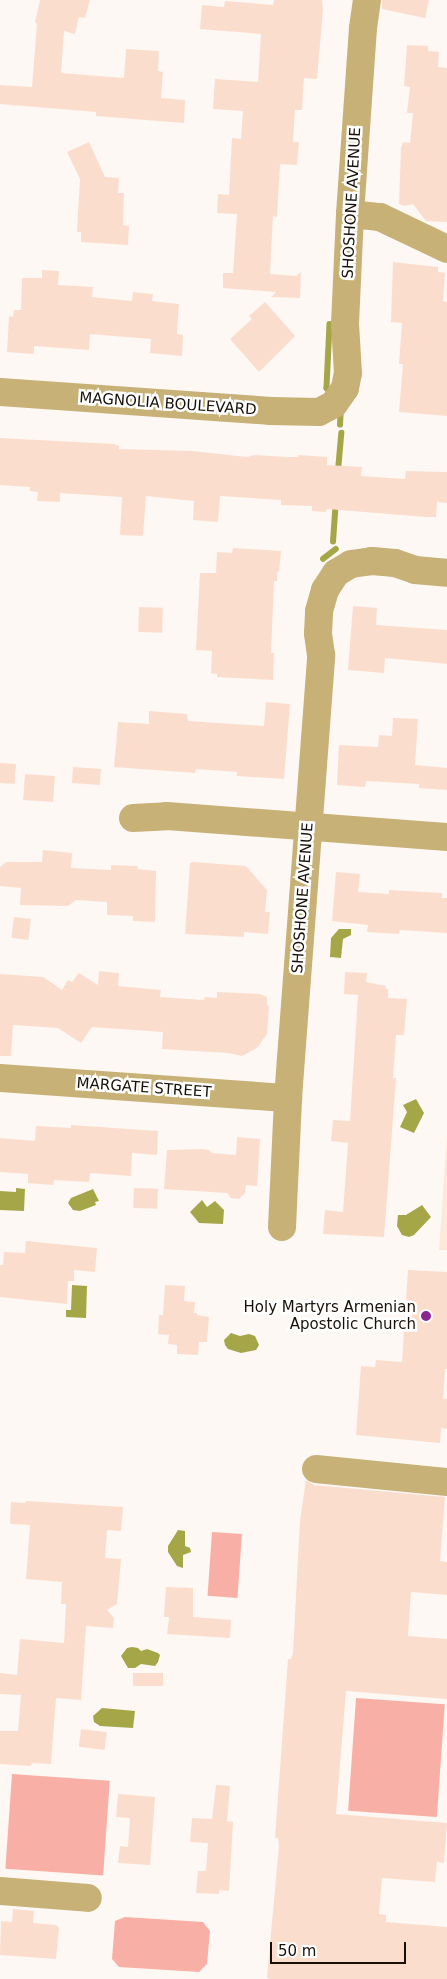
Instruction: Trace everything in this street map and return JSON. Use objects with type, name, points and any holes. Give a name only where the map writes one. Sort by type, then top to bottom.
[{"type":"street","name":"SHOSHONE AVENUE","points":[[334,404],[345,388],[348,374],[345,324],[350,214],[363,28],[367,0]]},
{"type":"street","points":[[350,214],[380,217],[447,249]]},
{"type":"street","name":"MAGNOLIA BOULEVARD","points":[[0,392],[271,411],[318,412],[334,404]]},
{"type":"street","name":"SHOSHONE AVENUE","points":[[282,1227],[288,1098],[321,655],[318,633],[319,612],[325,590],[336,573],[351,564],[372,561],[395,563],[415,570],[447,573]]},
{"type":"street","points":[[133,818],[167,816],[447,837]]},
{"type":"street","name":"MARGATE STREET","points":[[0,1078],[288,1098]]},
{"type":"street","points":[[316,1469],[447,1482]]},
{"type":"street","points":[[0,1891],[88,1898]]},
{"type":"shaded area","points":[[339,929],[351,929],[351,935],[343,939],[341,958],[330,957],[331,938]]},
{"type":"shaded area","points":[[416,1099],[424,1113],[414,1133],[400,1127],[407,1112],[403,1105]]},
{"type":"shaded area","points":[[447,1136],[447,1250],[439,1250]]},
{"type":"shaded area","points":[[16,1188],[25,1189],[24,1211],[0,1210],[0,1191],[16,1192]]},
{"type":"shaded area","points":[[93,1189],[99,1201],[95,1202],[96,1205],[80,1211],[73,1210],[68,1203],[71,1198]]},
{"type":"shaded area","points":[[202,1200],[207,1207],[215,1201],[224,1210],[223,1224],[199,1223],[190,1212]]},
{"type":"shaded area","points":[[422,1205],[431,1217],[414,1235],[409,1237],[402,1235],[397,1226],[398,1215],[406,1215]]},
{"type":"shaded area","points":[[72,1285],[87,1286],[86,1318],[66,1317],[66,1310],[71,1310]]},
{"type":"shaded area","points":[[231,1333],[240,1336],[249,1334],[255,1336],[259,1345],[256,1350],[241,1353],[228,1349],[224,1340]]},
{"type":"shaded area","points":[[178,1530],[185,1531],[185,1546],[190,1548],[191,1552],[183,1555],[183,1568],[177,1566],[168,1552],[168,1546]]},
{"type":"shaded area","points":[[212,1532],[242,1534],[237,1598],[208,1596]]},
{"type":"shaded area","points":[[127,1648],[138,1648],[141,1651],[147,1649],[158,1653],[160,1655],[158,1662],[155,1666],[141,1664],[135,1668],[128,1668],[121,1656]]},
{"type":"shaded area","points":[[356,1698],[445,1704],[437,1817],[348,1811]]},
{"type":"shaded area","points":[[102,1708],[135,1711],[133,1728],[100,1726],[94,1722],[93,1716]]},
{"type":"shaded area","points":[[12,1774],[110,1781],[103,1876],[5,1869]]},
{"type":"shaded area","points":[[125,1917],[203,1922],[210,1931],[207,1964],[199,1972],[119,1967],[112,1959],[115,1921]]},
{"type":"building","points":[[40,0],[90,0],[85,18],[79,17],[75,34],[64,31],[61,73],[124,78],[126,49],[159,51],[158,71],[163,72],[161,98],[185,100],[184,123],[96,116],[96,112],[0,104],[0,85],[32,87],[37,24],[35,22]]},
{"type":"building","points":[[274,0],[322,0],[323,10],[317,79],[304,78],[302,110],[295,110],[293,142],[299,142],[297,165],[280,164],[277,217],[273,216],[270,274],[296,276],[301,272],[300,298],[271,297],[276,292],[223,288],[223,273],[233,273],[237,214],[217,213],[218,194],[229,195],[232,138],[241,139],[243,111],[213,109],[215,79],[258,82],[261,34],[200,29],[202,5],[224,7],[225,1],[273,5]]},
{"type":"building","points":[[382,0],[429,0],[425,18],[382,9]]},
{"type":"building","points":[[407,45],[428,46],[428,51],[439,52],[438,67],[447,68],[447,222],[426,221],[413,204],[405,206],[399,204],[401,148],[403,142],[410,143],[413,113],[407,113],[410,87],[404,86]]},
{"type":"building","points":[[89,142],[105,177],[119,178],[118,193],[124,193],[123,225],[129,226],[128,245],[81,242],[81,232],[77,232],[80,179],[67,152]]},
{"type":"building","points":[[393,262],[438,267],[438,272],[445,273],[443,301],[447,302],[447,416],[399,412],[403,364],[399,364],[402,323],[391,322]]},
{"type":"building","points":[[42,270],[59,271],[58,285],[93,287],[92,297],[132,301],[133,292],[153,294],[152,301],[179,304],[177,334],[183,335],[182,356],[150,353],[151,339],[90,334],[89,350],[34,346],[34,354],[7,352],[9,316],[13,317],[14,310],[21,310],[22,278],[42,278]]},
{"type":"building","points":[[265,302],[295,336],[259,372],[230,339],[252,319],[249,316]]},
{"type":"building","points":[[0,438],[114,444],[119,446],[119,449],[192,451],[247,457],[254,455],[298,457],[298,455],[327,457],[327,465],[362,467],[361,476],[405,479],[406,471],[447,472],[447,503],[437,502],[436,517],[426,517],[327,509],[326,512],[312,511],[312,506],[281,505],[281,500],[220,496],[218,522],[193,520],[194,501],[146,496],[143,536],[120,535],[122,497],[60,493],[60,502],[37,501],[38,492],[30,491],[30,487],[0,485]]},
{"type":"building","points":[[233,548],[281,551],[277,581],[274,581],[271,653],[274,653],[273,680],[217,677],[217,674],[211,673],[212,651],[196,650],[200,573],[216,573],[217,552],[232,553]]},
{"type":"building","points":[[353,606],[377,608],[376,625],[447,630],[447,664],[385,658],[384,673],[348,670]]},
{"type":"building","points":[[139,607],[163,608],[162,633],[138,632]]},
{"type":"building","points":[[266,702],[290,704],[284,779],[237,776],[237,772],[196,769],[195,773],[114,767],[118,722],[149,724],[149,711],[187,714],[188,721],[264,726]]},
{"type":"building","points":[[393,718],[418,719],[415,765],[447,768],[447,790],[419,788],[419,784],[366,781],[365,787],[337,785],[339,745],[378,747],[379,735],[392,736]]},
{"type":"building","points":[[0,763],[16,764],[15,784],[0,783]]},
{"type":"building","points":[[73,767],[101,769],[100,785],[72,783]]},
{"type":"building","points":[[25,774],[55,776],[53,802],[23,800]]},
{"type":"building","points":[[43,850],[72,853],[71,868],[111,870],[111,865],[138,866],[137,869],[156,871],[155,922],[133,921],[133,916],[107,915],[107,902],[76,900],[68,906],[20,905],[21,888],[0,886],[0,867],[6,862],[42,862]]},
{"type":"building","points":[[190,863],[246,866],[267,890],[265,912],[270,912],[268,934],[244,932],[244,937],[185,934]]},
{"type":"building","points":[[336,872],[360,874],[358,892],[389,894],[389,890],[442,893],[442,898],[447,898],[447,933],[400,930],[399,934],[367,932],[368,925],[332,921]]},
{"type":"building","points":[[14,917],[31,919],[28,940],[11,938]]},
{"type":"building","points":[[99,971],[119,973],[118,986],[161,990],[160,997],[204,1000],[205,997],[217,998],[217,992],[260,994],[267,997],[267,1005],[269,1006],[267,1034],[257,1048],[242,1056],[228,1053],[162,1049],[163,1032],[92,1027],[81,1043],[58,1028],[13,1025],[11,1056],[0,1056],[0,974],[43,977],[62,990],[68,980],[72,982],[79,973],[98,985]]},
{"type":"building","points":[[345,972],[367,973],[366,982],[386,986],[388,998],[407,999],[404,1035],[396,1035],[393,1078],[396,1078],[384,1237],[323,1234],[325,1210],[343,1212],[348,1143],[331,1141],[333,1120],[350,1121],[358,995],[344,994]]},
{"type":"building","points":[[71,1125],[158,1131],[157,1155],[132,1153],[131,1176],[90,1173],[89,1182],[54,1180],[53,1185],[28,1183],[28,1174],[0,1172],[0,1138],[35,1141],[36,1126],[71,1128]]},
{"type":"building","points":[[237,1137],[260,1139],[257,1186],[246,1185],[245,1193],[239,1199],[231,1198],[227,1193],[164,1189],[167,1150],[202,1149],[209,1150],[212,1153],[236,1155]]},
{"type":"building","points":[[134,1188],[158,1189],[157,1209],[133,1208]]},
{"type":"building","points":[[26,1241],[97,1248],[95,1272],[74,1270],[74,1281],[68,1281],[67,1304],[0,1297],[0,1265],[3,1265],[4,1252],[25,1253]]},
{"type":"building","name":"Holy Martyrs Armenian Apostolic Church","points":[[408,1270],[447,1272],[447,1369],[445,1369],[443,1399],[447,1399],[447,1429],[441,1428],[440,1443],[356,1435],[361,1366],[375,1367],[376,1360],[402,1362]]},
{"type":"building","points":[[165,1285],[185,1286],[184,1301],[195,1302],[194,1313],[209,1317],[207,1342],[199,1342],[198,1355],[177,1354],[177,1345],[168,1344],[169,1335],[158,1334],[159,1315],[163,1315]]},
{"type":"building","points":[[306,1480],[314,1485],[445,1497],[440,1561],[447,1562],[447,1595],[411,1592],[408,1636],[447,1639],[447,1699],[346,1691],[336,1814],[447,1823],[444,1863],[437,1862],[435,1882],[382,1878],[379,1914],[386,1915],[386,1922],[447,1927],[447,1979],[269,1979],[267,1977],[279,1846],[278,1838],[275,1838],[288,1659],[291,1659],[293,1653],[300,1520]]},
{"type":"building","points":[[26,1501],[123,1507],[121,1531],[107,1530],[105,1558],[121,1559],[117,1604],[107,1610],[114,1618],[113,1628],[86,1626],[81,1700],[56,1698],[51,1764],[32,1763],[31,1766],[0,1764],[0,1731],[18,1731],[21,1695],[0,1694],[0,1673],[17,1675],[20,1639],[64,1643],[66,1604],[61,1604],[62,1582],[26,1579],[30,1525],[11,1524],[10,1521],[11,1502],[25,1503]]},
{"type":"building","points":[[166,1587],[193,1588],[193,1617],[231,1620],[230,1638],[167,1634],[169,1617],[164,1617]]},
{"type":"building","points":[[133,1673],[163,1673],[163,1686],[133,1686]]},
{"type":"building","points":[[81,1729],[107,1732],[105,1750],[79,1747]]},
{"type":"building","points":[[216,1785],[230,1786],[227,1821],[233,1822],[229,1891],[219,1890],[219,1894],[196,1893],[198,1871],[206,1871],[208,1843],[190,1842],[192,1818],[212,1819]]},
{"type":"building","points":[[118,1794],[155,1797],[150,1865],[118,1863],[120,1846],[128,1847],[130,1818],[116,1817]]},
{"type":"building","points":[[13,1909],[34,1911],[33,1923],[56,1925],[59,1928],[56,1959],[0,1955],[1,1921],[12,1922]]},
{"type":"waterway","points":[[330,324],[327,388],[332,395]]},
{"type":"waterway","points":[[340,425],[341,408]]},
{"type":"waterway","points":[[338,471],[341,433]]},
{"type":"waterway","points":[[333,542],[336,503]]},
{"type":"waterway","points":[[323,559],[336,549]]},
{"type":"place","name":"Holy Martyrs Armenian Apostolic Church","points":[[426,1316]]}]
